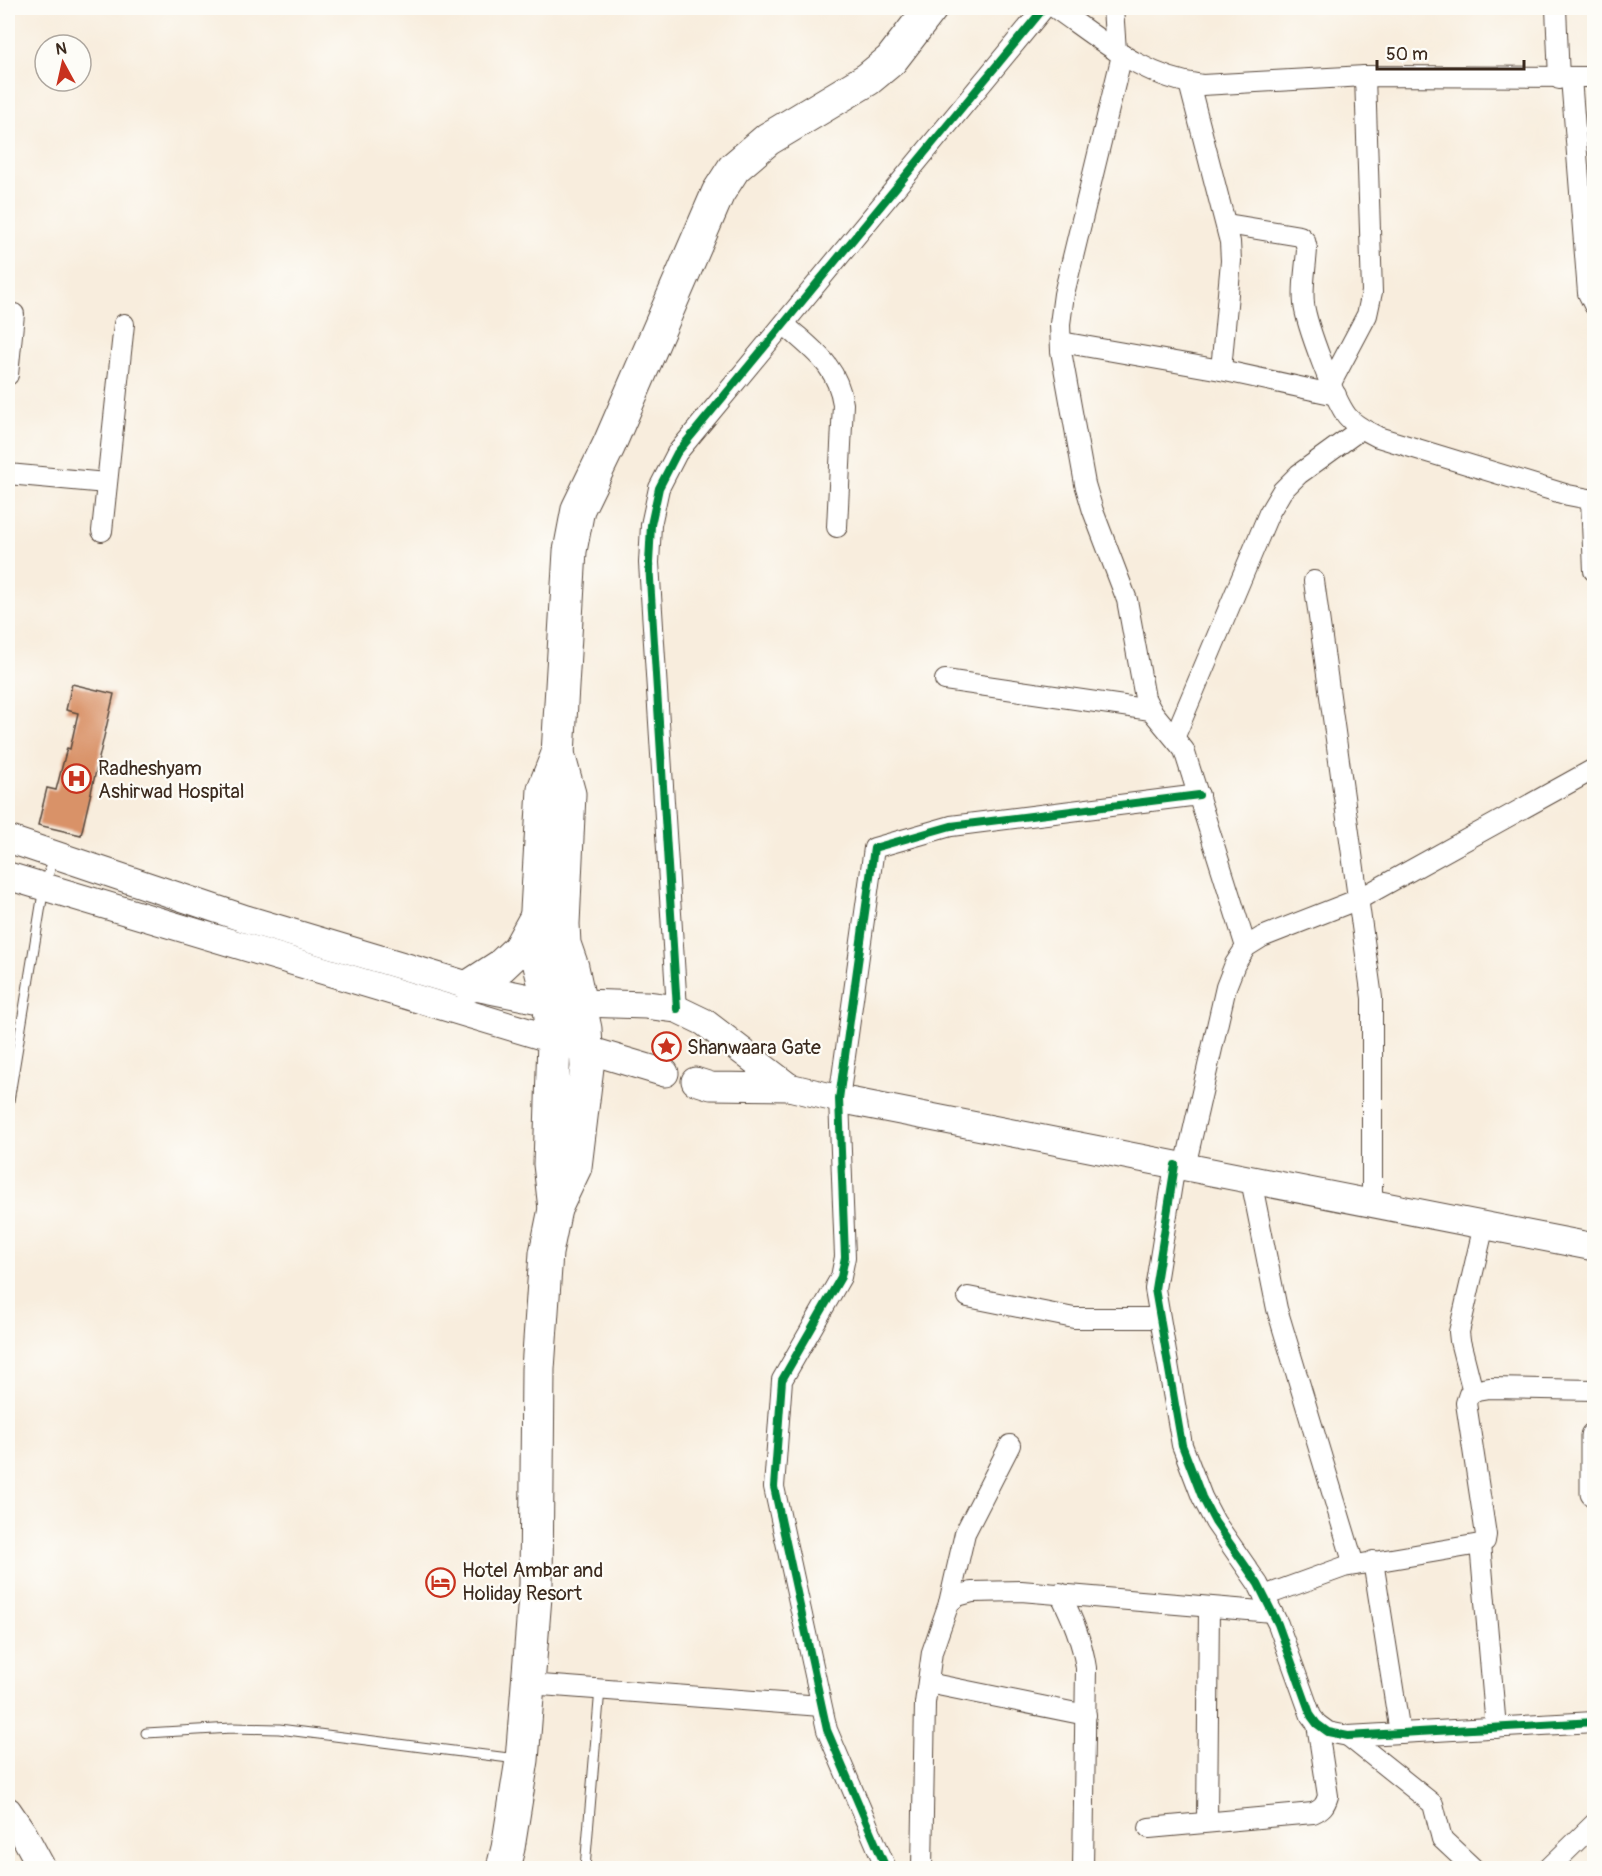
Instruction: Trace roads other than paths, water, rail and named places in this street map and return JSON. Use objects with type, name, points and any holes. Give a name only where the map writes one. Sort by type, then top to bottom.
[{"type":"highway","points":[[503,1869],[522,1760],[536,1584],[538,1369],[546,1253],[555,1209],[575,1167],[587,1067],[586,1049],[535,945],[544,789],[558,754],[570,551],[578,509],[609,445],[718,193],[734,168],[768,139],[868,79],[891,60],[931,8]]},
{"type":"highway","points":[[555,1209],[550,1164],[554,1040],[565,1003],[563,924],[569,794],[558,754]]},
{"type":"highway","points":[[470,986],[501,966],[519,949],[537,916]]},
{"type":"main road","points":[[8,839],[246,919],[470,986],[565,1003],[646,1005],[677,1009],[704,1023],[789,1087]]},
{"type":"main road","points":[[8,876],[665,1073]]},
{"type":"main road","points":[[695,1081],[711,1086],[789,1087],[839,1099],[1594,1247]]},
{"type":"main road","points":[[1594,1436],[1594,1493]]},
{"type":"main road","points":[[9,1812],[42,1869]]},
{"type":"street","points":[[677,1009],[649,563],[651,525],[659,488],[677,453],[1044,8]]},
{"type":"street","points":[[1055,8],[1119,53],[1160,76],[1202,85],[1365,76],[1594,77]]},
{"type":"street","points":[[1113,8],[1119,53],[1064,294],[1060,324],[1061,342],[1085,484],[1127,600],[1145,698],[1151,710],[1175,736],[1184,750],[1246,947]]},
{"type":"street","points":[[1556,8],[1588,293],[1594,305]]},
{"type":"street","points":[[1334,389],[1367,315],[1372,292],[1365,76]]},
{"type":"street","points":[[1189,83],[1227,224],[1232,261],[1221,370]]},
{"type":"street","points":[[1227,224],[1300,236],[1305,241],[1307,249],[1304,307],[1334,389],[1348,417],[1361,429],[1378,437],[1568,495],[1593,500],[1594,571]]},
{"type":"street","points":[[8,375],[14,314]]},
{"type":"street","points":[[102,531],[124,324]]},
{"type":"street","points":[[784,324],[834,373],[840,388],[843,404],[837,527]]},
{"type":"street","points":[[1061,342],[1334,389]]},
{"type":"street","points":[[1175,736],[1269,513],[1282,491],[1299,474],[1361,429]]},
{"type":"street","points":[[8,474],[106,483]]},
{"type":"street","points":[[1314,581],[1374,1013],[1371,1203]]},
{"type":"street","points":[[945,680],[1151,710]]},
{"type":"street","points":[[1149,1828],[1312,1813],[1321,1810],[1328,1796],[1317,1724],[1306,1705],[1297,1673],[1258,1584],[1215,1522],[1202,1497],[1182,1445],[1159,1318],[1155,1281],[1180,1166],[1226,987],[1235,964],[1246,947],[1262,937],[1359,899],[1594,769]]},
{"type":"street","points":[[886,1869],[826,1730],[774,1487],[782,1380],[841,1277],[845,1257],[839,1099],[874,848],[951,826],[1199,795]]},
{"type":"street","points":[[1251,1180],[1277,1309],[1364,1563],[1400,1733]]},
{"type":"street","points":[[1473,1392],[1459,1332],[1484,1225]]},
{"type":"street","points":[[968,1297],[1074,1318],[1159,1318]]},
{"type":"street","points":[[949,1604],[957,1596],[994,1591],[1060,1593],[1209,1606],[1268,1604],[1364,1563],[1479,1544],[1485,1541],[1486,1534],[1466,1403],[1469,1394],[1489,1388],[1594,1390]]},
{"type":"street","points":[[922,1869],[925,1703],[932,1652],[949,1604],[965,1533],[1010,1445]]},
{"type":"street","points":[[1479,1544],[1496,1728]]},
{"type":"street","points":[[1060,1593],[1077,1629],[1086,1668],[1083,1869]]},
{"type":"street","points":[[1207,1822],[1209,1606]]},
{"type":"street","points":[[928,1683],[1086,1715]]},
{"type":"street","points":[[528,1684],[821,1706]]},
{"type":"street","points":[[1317,1724],[1328,1732],[1348,1737],[1594,1722]]},
{"type":"street","points":[[1348,1737],[1433,1804],[1443,1839],[1473,1869]]},
{"type":"street","points":[[1549,1869],[1594,1824]]},
{"type":"lane","points":[[8,1107],[44,887],[55,855]]},
{"type":"lane","points":[[585,1869],[600,1689]]},
{"type":"lane","points":[[146,1733],[232,1728],[279,1729],[522,1760]]},
{"type":"place","name":"Radheshyam Ashirwad Hospital","points":[[77,779]]},
{"type":"place","name":"Shanwaara Gate","points":[[666,1047]]},
{"type":"place","name":"Hotel Ambar and Holiday Resort","points":[[441,1582]]}]
